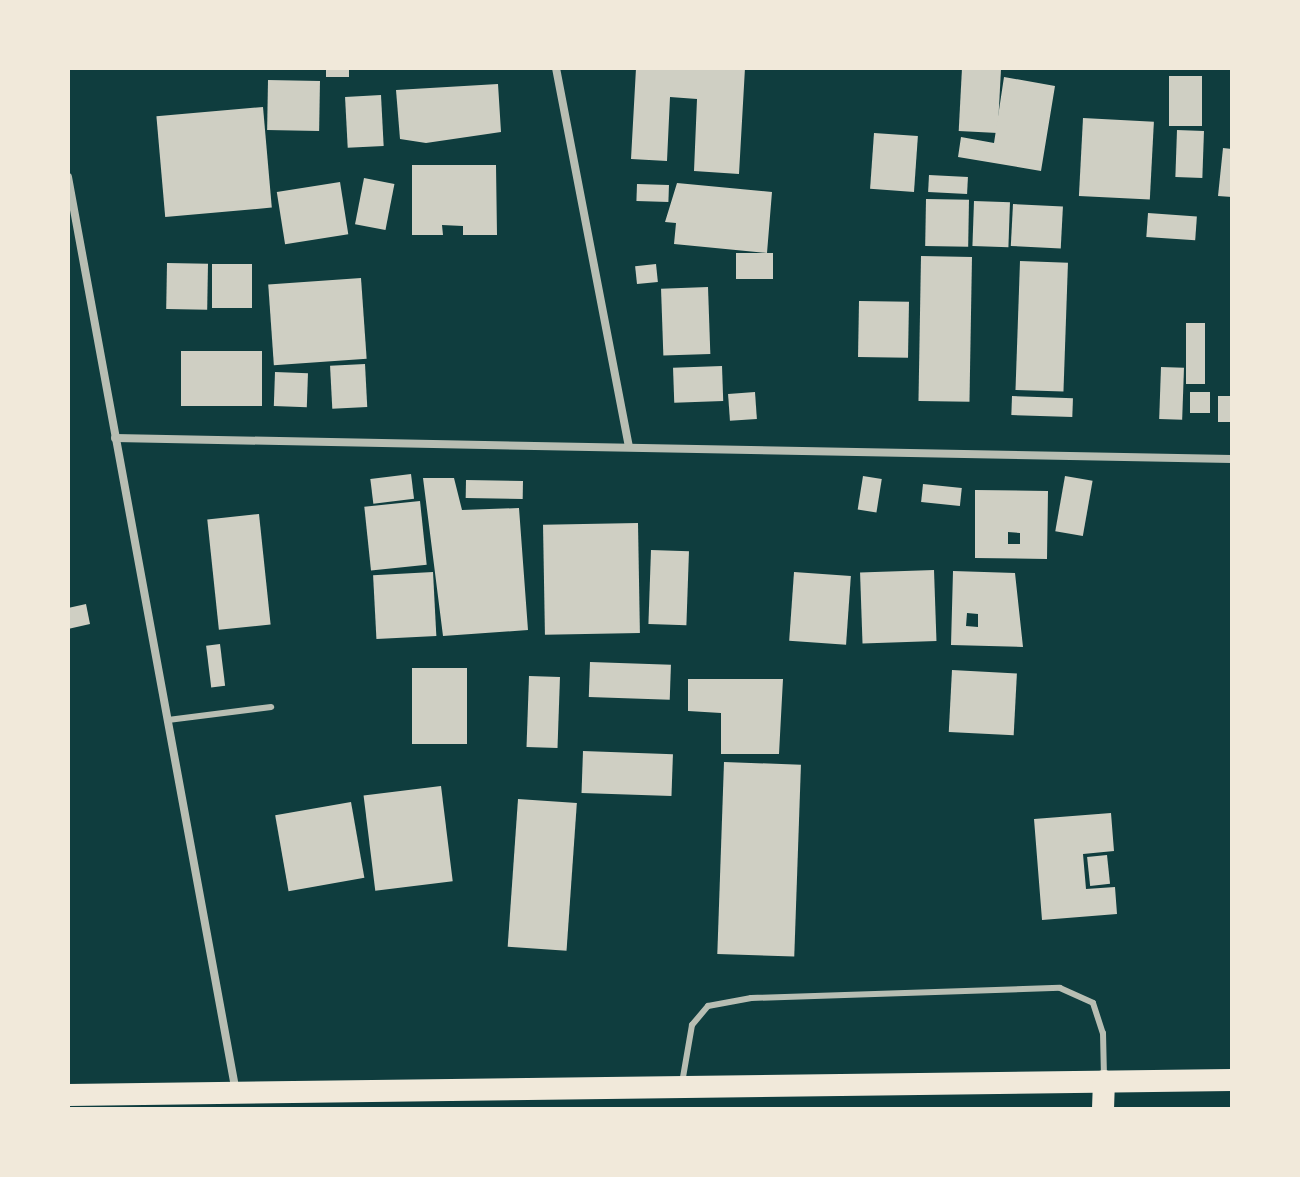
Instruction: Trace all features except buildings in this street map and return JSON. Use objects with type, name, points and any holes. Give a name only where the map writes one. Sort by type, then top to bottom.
[{"type":"highway","points":[[68,1095],[1232,1080]]},
{"type":"highway","points":[[1103,1109],[1104,1081]]},
{"type":"street","points":[[556,68],[629,447]]},
{"type":"street","points":[[68,177],[70,203],[236,1092]]},
{"type":"street","points":[[115,438],[1232,459]]},
{"type":"lane","points":[[168,720],[271,707]]},
{"type":"lane","points":[[681,1087],[692,1025],[708,1006],[751,998],[1060,988],[1093,1003],[1103,1033],[1104,1081]]}]
